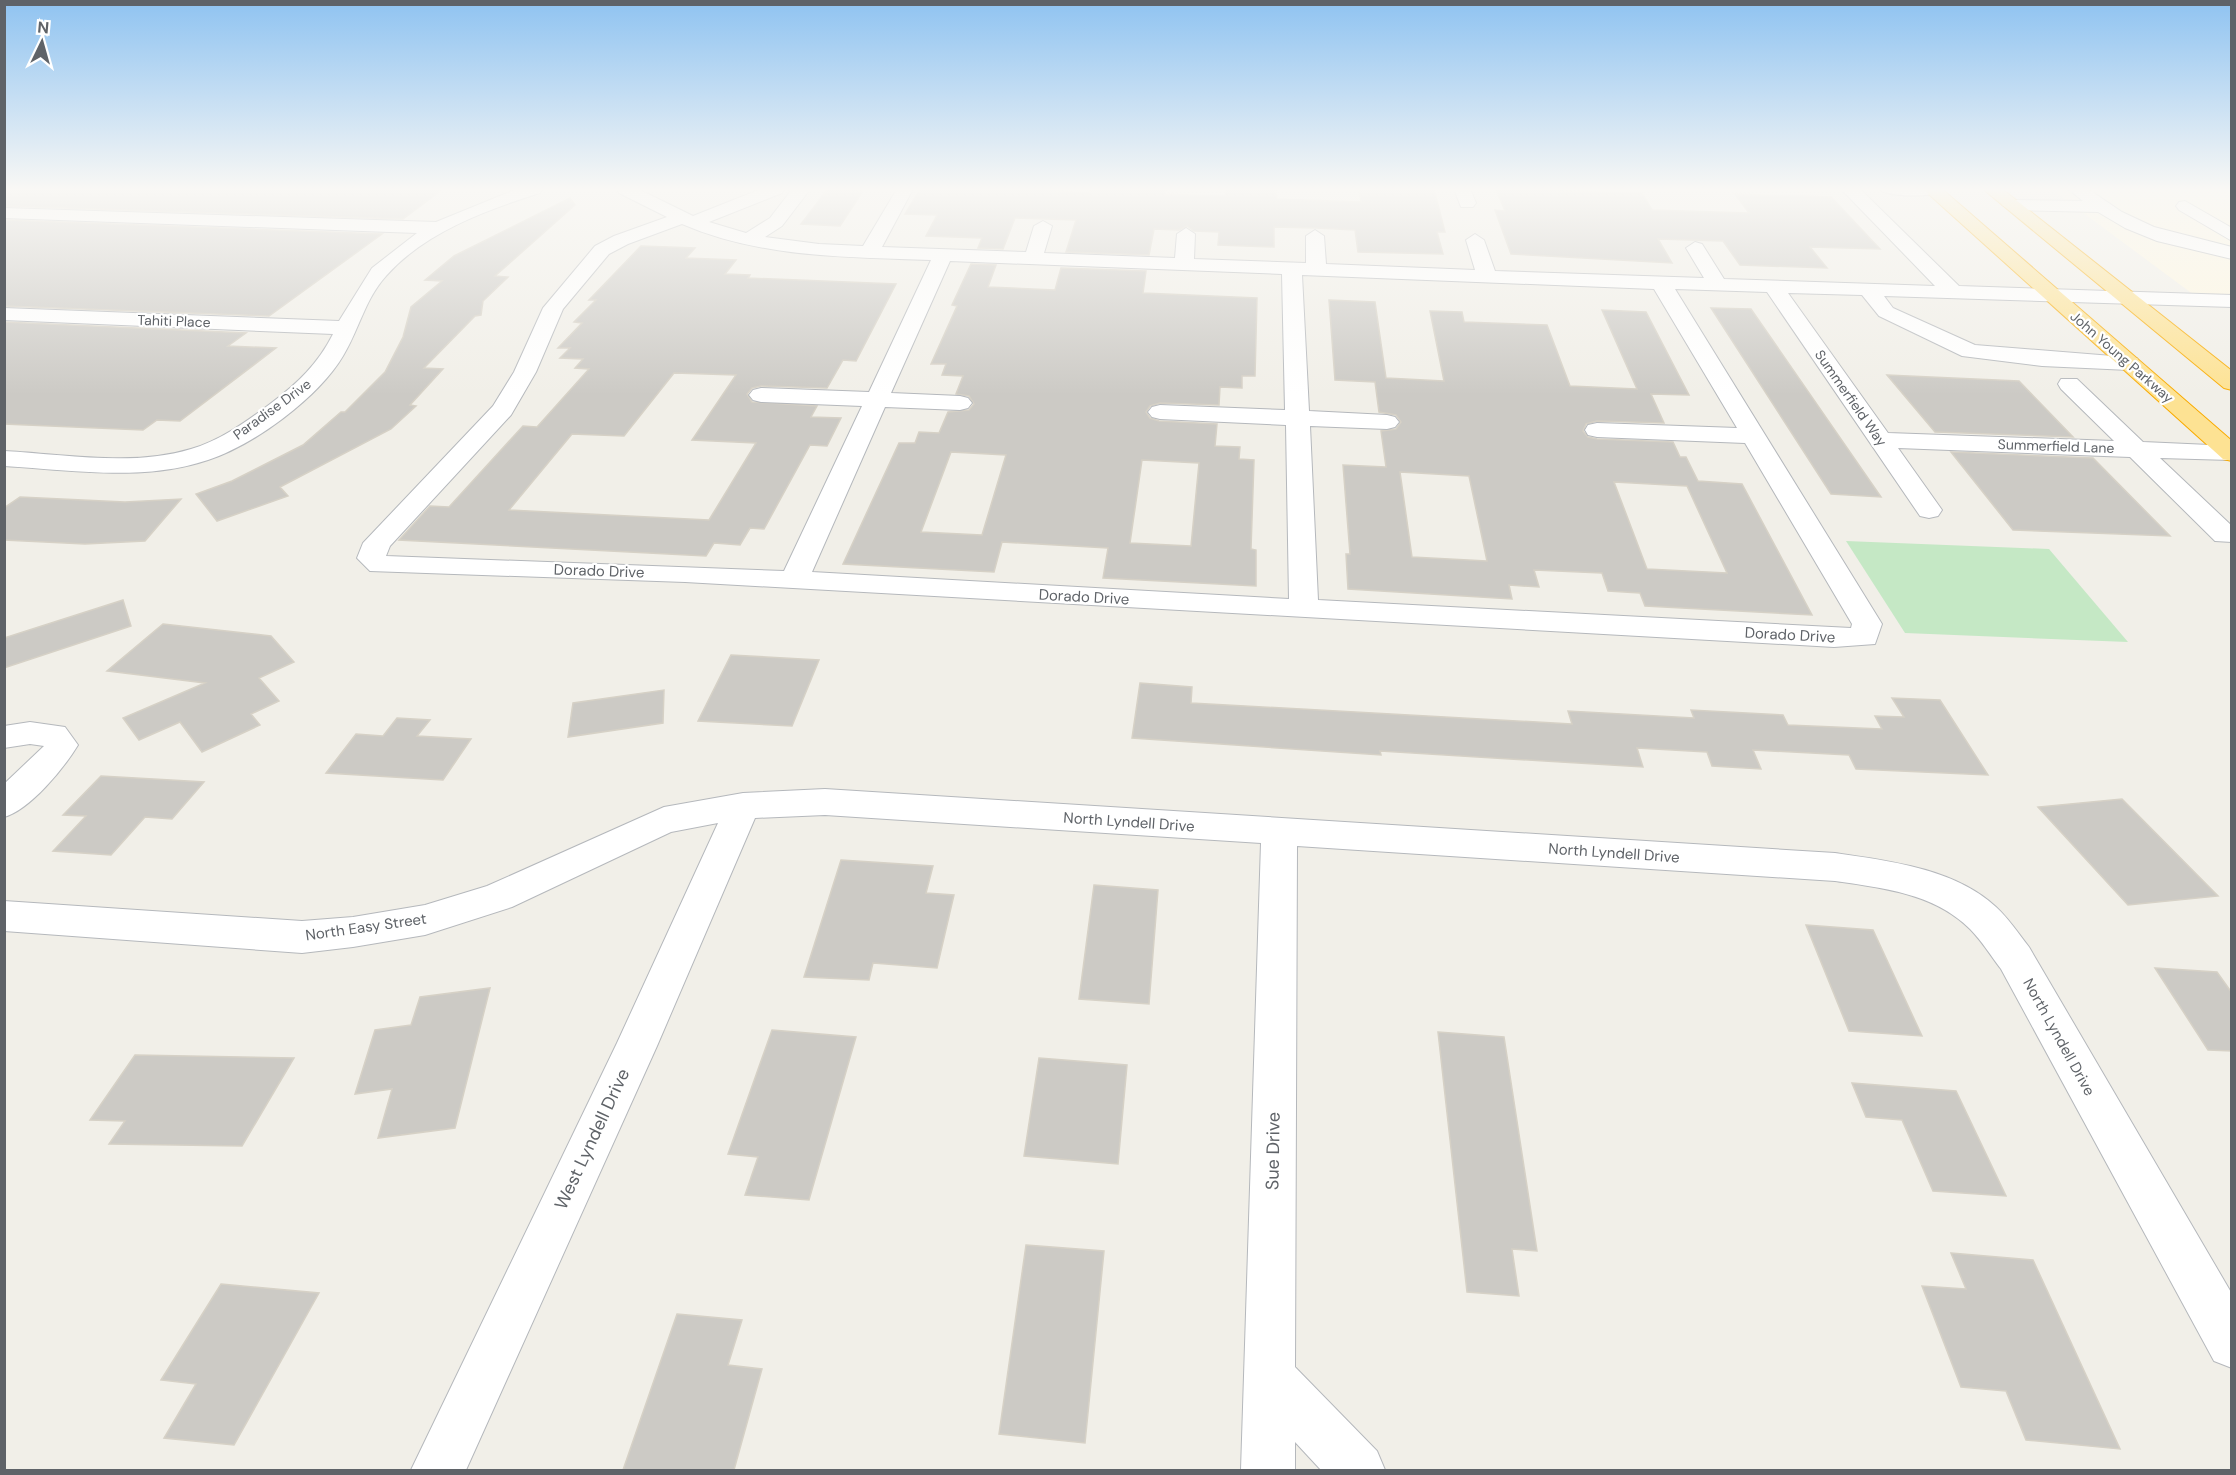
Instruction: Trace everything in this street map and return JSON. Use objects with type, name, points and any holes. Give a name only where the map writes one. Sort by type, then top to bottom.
[{"type":"highway","name":"John Young Parkway","points":[[2010,258],[2231,453]]},
{"type":"highway","points":[[2076,258],[2232,383]]},
{"type":"street","name":"Paradise Drive","points":[[4,458],[132,464],[201,454],[246,432],[310,384],[332,357],[359,298],[379,273],[396,258]]},
{"type":"street","name":"Dorado Drive","points":[[595,258],[553,308],[525,372],[503,410],[377,543],[370,558],[380,565],[794,580],[1834,638],[1864,637],[1867,624],[1666,291]]},
{"type":"street","points":[[757,258],[794,265],[939,264],[1033,259],[1184,265],[1292,278],[1316,269],[1487,276],[1666,291]]},
{"type":"street","points":[[900,258],[939,264],[1666,291],[1717,284],[2232,301]]},
{"type":"street","points":[[1184,258],[1184,265]]},
{"type":"street","points":[[1316,258],[1316,269]]},
{"type":"street","points":[[1481,258],[1487,276]]},
{"type":"street","points":[[1701,258],[1717,284]]},
{"type":"street","points":[[1919,258],[1953,292]]},
{"type":"street","points":[[794,580],[939,264]]},
{"type":"street","points":[[1292,278],[1304,609]]},
{"type":"street","name":"Summerfield Way","points":[[1773,286],[1929,510]]},
{"type":"street","points":[[1867,289],[1886,312],[1970,351],[2042,359],[2129,363]]},
{"type":"street","name":"Tahiti Place","points":[[4,314],[344,328]]},
{"type":"street","points":[[2068,384],[2225,535]]},
{"type":"street","points":[[761,395],[960,403]]},
{"type":"street","points":[[1160,412],[1387,422]]},
{"type":"street","points":[[1597,430],[1752,436]]},
{"type":"street","name":"Summerfield Lane","points":[[1880,440],[2231,453]]},
{"type":"street","points":[[4,737],[30,733],[53,735],[61,745],[54,757],[4,805]]},
{"type":"street","name":"North Lyndell Drive","points":[[743,806],[825,802],[1835,867],[1904,878],[1948,894],[1980,915],[2015,958],[2232,1343]]},
{"type":"street","name":"North Easy Street","points":[[4,916],[291,936],[353,932],[425,920],[499,897],[664,820],[743,806]]},
{"type":"street","name":"West Lyndell Drive","points":[[438,1470],[636,1046],[743,806]]},
{"type":"street","name":"Sue Drive","points":[[1268,1470],[1279,832]]},
{"type":"street","points":[[1269,1377],[1358,1470]]},
{"type":"shaded area","points":[[2144,258],[2231,258],[2231,296],[2194,295]]},
{"type":"green space","points":[[1846,541],[2049,549],[2128,642],[1905,633]]},
{"type":"building","points":[[4,258],[349,258],[269,316],[4,306]]},
{"type":"building","points":[[452,258],[515,258],[495,276],[508,277],[483,301],[481,315],[475,316],[424,368],[443,369],[410,405],[416,406],[391,429],[280,487],[288,496],[217,521],[196,494],[232,481],[303,445],[341,412],[345,412],[385,372],[403,337],[411,307],[442,281],[425,280]]},
{"type":"building","points":[[630,258],[736,260],[725,274],[750,275],[748,278],[896,284],[856,361],[843,360],[827,388],[761,386],[752,388],[747,394],[752,402],[817,406],[811,417],[841,418],[827,446],[810,445],[764,529],[750,528],[740,545],[714,543],[706,556],[399,540],[430,506],[449,507],[523,426],[537,427],[589,369],[575,368],[583,359],[560,358],[570,348],[558,348],[582,323],[574,322],[596,300],[589,300]],"holes":[[[674,373],[736,375],[692,440],[756,443],[709,520],[509,510],[572,434],[624,436]]]},
{"type":"building","points":[[1580,258],[1669,258],[1672,263]]},
{"type":"building","points":[[1735,258],[1819,258],[1827,268],[1740,265]]},
{"type":"building","points":[[971,264],[996,265],[988,287],[1055,290],[1061,268],[1146,271],[1143,293],[1257,298],[1255,376],[1242,376],[1242,388],[1220,387],[1219,405],[1160,403],[1150,406],[1146,412],[1150,418],[1159,421],[1217,424],[1215,446],[1240,447],[1239,459],[1254,460],[1251,549],[1256,550],[1256,586],[1103,578],[1108,548],[1002,542],[994,572],[843,564],[899,443],[915,443],[919,432],[939,433],[948,412],[969,410],[974,404],[969,396],[956,394],[963,376],[942,375],[946,364],[931,364],[957,306],[952,305]],"holes":[[[951,452],[1006,455],[982,535],[921,532]],[[1142,460],[1199,463],[1191,546],[1130,543]]]},
{"type":"building","points":[[1329,300],[1375,302],[1386,378],[1444,381],[1430,311],[1462,312],[1464,322],[1547,325],[1570,386],[1637,389],[1602,310],[1646,312],[1689,395],[1651,394],[1664,423],[1597,421],[1586,424],[1583,431],[1588,437],[1597,439],[1673,442],[1680,457],[1686,457],[1698,481],[1742,484],[1812,615],[1645,606],[1640,593],[1608,591],[1602,573],[1534,570],[1539,587],[1509,585],[1512,599],[1348,589],[1346,554],[1350,554],[1343,465],[1386,467],[1381,431],[1396,429],[1401,422],[1396,415],[1379,412],[1375,382],[1335,380]],"holes":[[[1400,472],[1469,476],[1487,561],[1412,557]],[[1614,482],[1687,486],[1727,573],[1647,569]]]},
{"type":"building","points":[[1711,308],[1751,309],[1881,497],[1831,494]]},
{"type":"building","points":[[4,322],[246,333],[228,346],[276,348],[180,421],[157,420],[143,430],[4,424]]},
{"type":"building","points":[[1887,375],[2019,381],[2073,437],[1935,432]]},
{"type":"building","points":[[1951,452],[2093,458],[2170,536],[2013,530]]},
{"type":"building","points":[[20,497],[125,502],[181,499],[145,541],[85,544],[4,540],[4,508]]},
{"type":"building","points":[[123,600],[131,626],[4,668],[4,638]]},
{"type":"building","points":[[163,624],[271,636],[294,662],[259,678],[279,701],[251,714],[260,725],[202,752],[180,722],[139,740],[123,718],[205,683],[107,671]]},
{"type":"building","points":[[731,655],[819,660],[792,726],[698,721]]},
{"type":"building","points":[[1140,683],[1192,687],[1191,703],[1572,724],[1568,711],[1694,718],[1691,710],[1783,715],[1788,725],[1882,729],[1875,716],[1904,717],[1892,698],[1940,700],[1988,775],[1856,769],[1849,755],[1753,750],[1761,769],[1712,766],[1707,752],[1637,748],[1643,767],[1380,751],[1381,755],[1132,738]]},
{"type":"building","points":[[664,690],[663,723],[568,737],[573,703]]},
{"type":"building","points":[[397,718],[430,720],[417,736],[471,739],[443,780],[326,773],[356,734],[383,736]]},
{"type":"building","points":[[101,776],[204,782],[172,819],[145,817],[111,855],[53,851],[86,816],[63,815]]},
{"type":"building","points":[[2122,799],[2218,896],[2128,905],[2038,807]]},
{"type":"building","points":[[841,860],[933,866],[926,893],[954,895],[937,968],[873,963],[869,980],[804,977]]},
{"type":"building","points":[[1094,885],[1158,890],[1149,1004],[1079,999]]},
{"type":"building","points":[[1806,925],[1873,930],[1922,1036],[1849,1031]]},
{"type":"building","points":[[2155,968],[2217,972],[2232,993],[2232,1051],[2208,1050]]},
{"type":"building","points":[[490,988],[455,1128],[378,1138],[392,1089],[355,1094],[375,1030],[411,1025],[420,997]]},
{"type":"building","points":[[772,1030],[856,1037],[809,1200],[745,1195],[758,1157],[728,1154]]},
{"type":"building","points":[[1438,1032],[1504,1037],[1537,1251],[1512,1249],[1519,1296],[1467,1292]]},
{"type":"building","points":[[135,1055],[294,1058],[242,1146],[109,1144],[125,1121],[90,1120]]},
{"type":"building","points":[[1039,1058],[1127,1065],[1118,1164],[1024,1156]]},
{"type":"building","points":[[1852,1083],[1956,1091],[2006,1196],[1933,1191],[1902,1120],[1866,1117]]},
{"type":"building","points":[[1026,1245],[1104,1251],[1085,1443],[999,1434]]},
{"type":"building","points":[[1951,1253],[2033,1260],[2120,1449],[2026,1440],[2006,1391],[1961,1387],[1922,1286],[1966,1289]]},
{"type":"building","points":[[221,1284],[319,1293],[234,1445],[164,1438],[196,1384],[161,1380]]},
{"type":"building","points":[[677,1314],[742,1320],[728,1365],[762,1369],[734,1470],[623,1470]]}]
